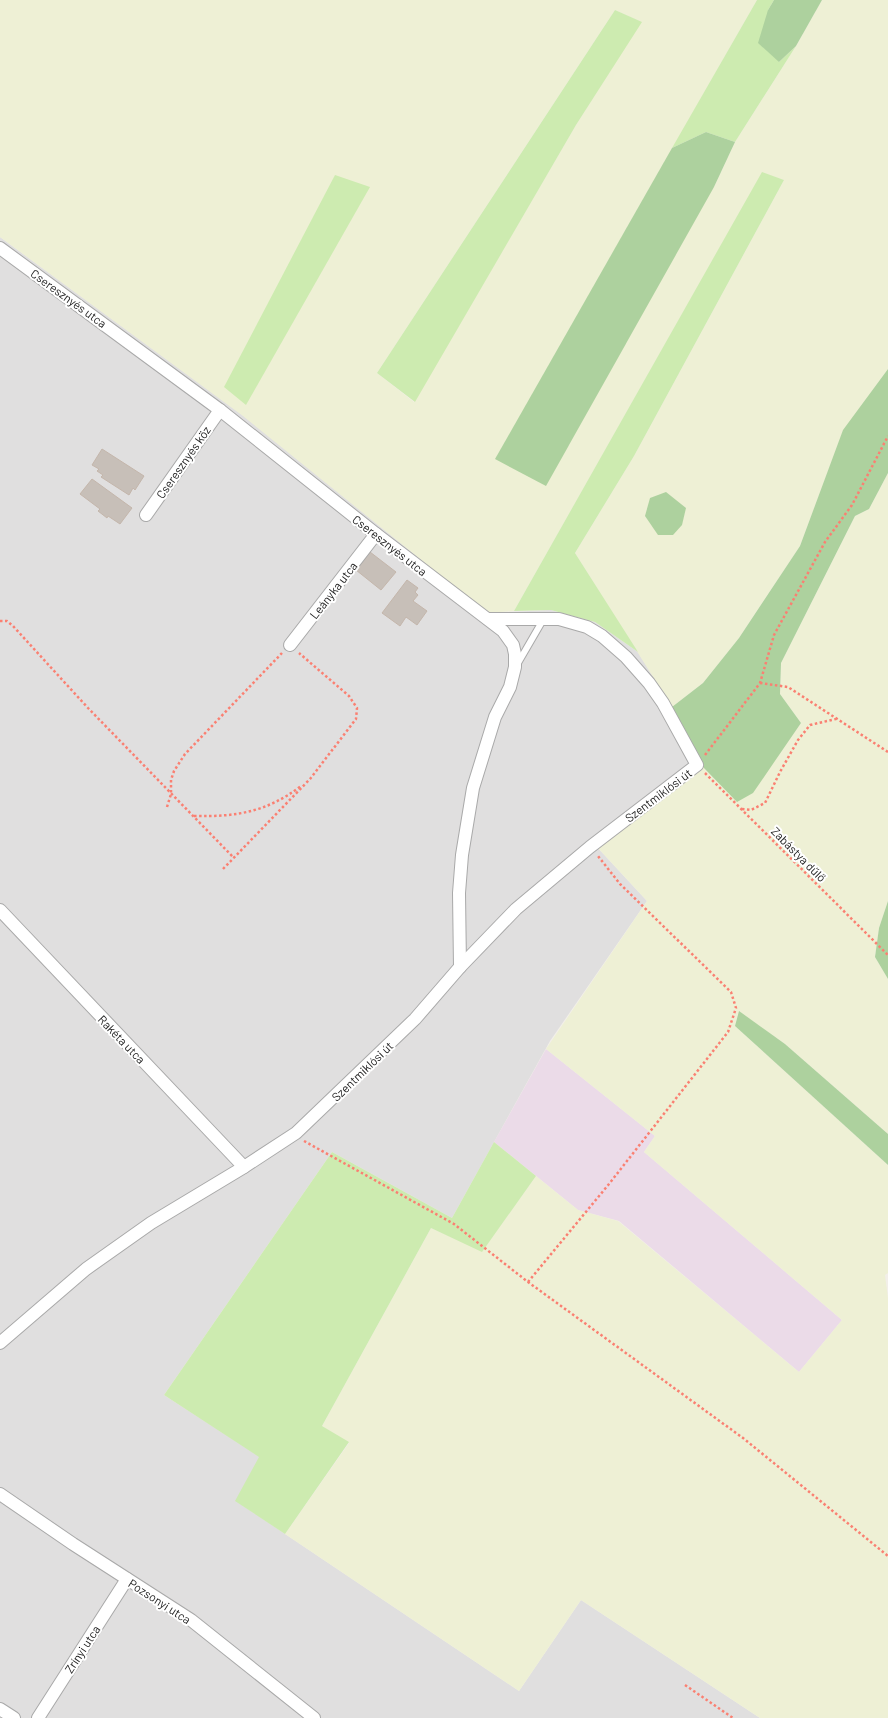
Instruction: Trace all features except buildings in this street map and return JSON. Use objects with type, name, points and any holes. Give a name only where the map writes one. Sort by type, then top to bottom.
[{"type":"street","name":"Cseresznyés utca","points":[[0,248],[220,410],[376,534],[503,631],[513,645],[515,667],[510,687],[495,717],[472,788],[462,855],[459,893],[460,967]]},
{"type":"street","name":"Cseresznyés köz","points":[[146,515],[220,410]]},
{"type":"street","name":"Leányka utca","points":[[290,645],[376,534]]},
{"type":"street","points":[[488,619],[559,619],[587,627],[602,636],[626,657],[649,683],[663,703],[697,765]]},
{"type":"street","name":"Szentmiklósi út","points":[[0,1343],[86,1269],[151,1223],[296,1133],[415,1019],[460,967],[516,909],[590,846],[697,765]]},
{"type":"street","name":"Rakéta utca","points":[[0,910],[244,1167]]},
{"type":"street","name":"Pozsonyi utca","points":[[0,1494],[126,1579],[191,1620],[314,1718]]},
{"type":"street","name":"Zrínyi utca","points":[[38,1718],[126,1579]]},
{"type":"street","points":[[0,1709],[14,1718]]},
{"type":"lane","points":[[515,667],[544,618]]},
{"type":"path","points":[[697,765],[760,683],[774,635],[825,542],[852,505],[888,436]]},
{"type":"path","points":[[2,620],[13,626],[88,708],[234,858]]},
{"type":"path","points":[[166,807],[171,794],[171,780],[174,771],[185,754],[290,645],[350,696],[357,708],[356,719],[310,779],[223,869]]},
{"type":"path","points":[[760,683],[788,687],[888,752]]},
{"type":"path","points":[[741,809],[751,810],[765,803],[793,748],[810,724],[837,719]]},
{"type":"path","name":"Zabástya dűlő","points":[[697,765],[888,955]]},
{"type":"path","points":[[193,816],[240,814],[265,808],[291,794],[310,779]]},
{"type":"path","points":[[528,1282],[728,1032],[736,1008],[731,992],[620,884],[590,846]]},
{"type":"path","points":[[296,1133],[303,1141],[454,1224],[528,1282],[743,1438],[888,1556]]},
{"type":"path","points":[[685,1685],[733,1718]]},
{"type":"shaded area","points":[[0,237],[243,415],[487,613],[551,610],[595,622],[638,652],[672,707],[703,767],[597,847],[647,901],[550,1041],[452,1218],[332,1152],[164,1395],[260,1457],[236,1501],[519,1691],[581,1600],[760,1718],[0,1718]]},
{"type":"shaded area","points":[[546,1049],[655,1136],[644,1152],[842,1320],[799,1372],[619,1221],[578,1210],[494,1142]]},
{"type":"green space","points":[[0,0],[757,0],[603,270],[714,187],[735,142],[796,46],[822,0],[888,0],[888,369],[843,431],[800,546],[739,638],[703,683],[672,707],[575,553],[634,456],[784,180],[762,173],[514,611],[487,613],[243,416],[0,237]],"holes":[[[615,10],[641,22],[576,125],[414,402],[377,373]]]},
{"type":"green space","points":[[757,0],[774,0],[768,10],[779,62],[796,46],[735,142],[706,132],[672,148]]},
{"type":"green space","points":[[774,0],[822,0],[796,46],[779,62],[758,43],[768,10]]},
{"type":"green space","points":[[615,10],[642,22],[576,125],[415,402],[377,373]]},
{"type":"green space","points":[[706,132],[735,142],[714,187],[546,486],[495,459],[672,148]]},
{"type":"green space","points":[[762,172],[784,180],[634,456],[575,553],[638,652],[595,622],[551,610],[514,611]]},
{"type":"green space","points":[[335,175],[370,187],[246,405],[224,387]]},
{"type":"green space","points":[[888,369],[888,473],[869,509],[855,516],[781,663],[780,694],[801,723],[753,793],[737,802],[703,767],[672,707],[703,683],[739,638],[800,546],[843,430]]},
{"type":"green space","points":[[888,473],[888,901],[879,928],[875,957],[888,979],[888,1134],[785,1044],[739,1012],[735,1026],[888,1165],[888,1273],[885,1275],[888,1298],[888,1718],[760,1718],[581,1600],[519,1691],[285,1534],[349,1443],[322,1426],[431,1228],[482,1251],[536,1176],[578,1210],[618,1221],[799,1372],[842,1320],[644,1152],[655,1136],[546,1049],[647,901],[597,847],[703,767],[737,801],[776,758],[801,723],[780,694],[781,663],[855,516],[869,509]]},
{"type":"green space","points":[[666,492],[686,508],[682,525],[673,535],[658,535],[645,516],[650,498]]},
{"type":"green space","points":[[888,901],[888,979],[875,957],[879,928]]},
{"type":"green space","points":[[739,1011],[785,1044],[888,1134],[888,1165],[735,1026]]},
{"type":"green space","points":[[494,1142],[536,1176],[482,1252],[431,1228],[322,1426],[349,1442],[285,1534],[235,1501],[259,1457],[164,1395],[332,1152],[452,1218]]}]
